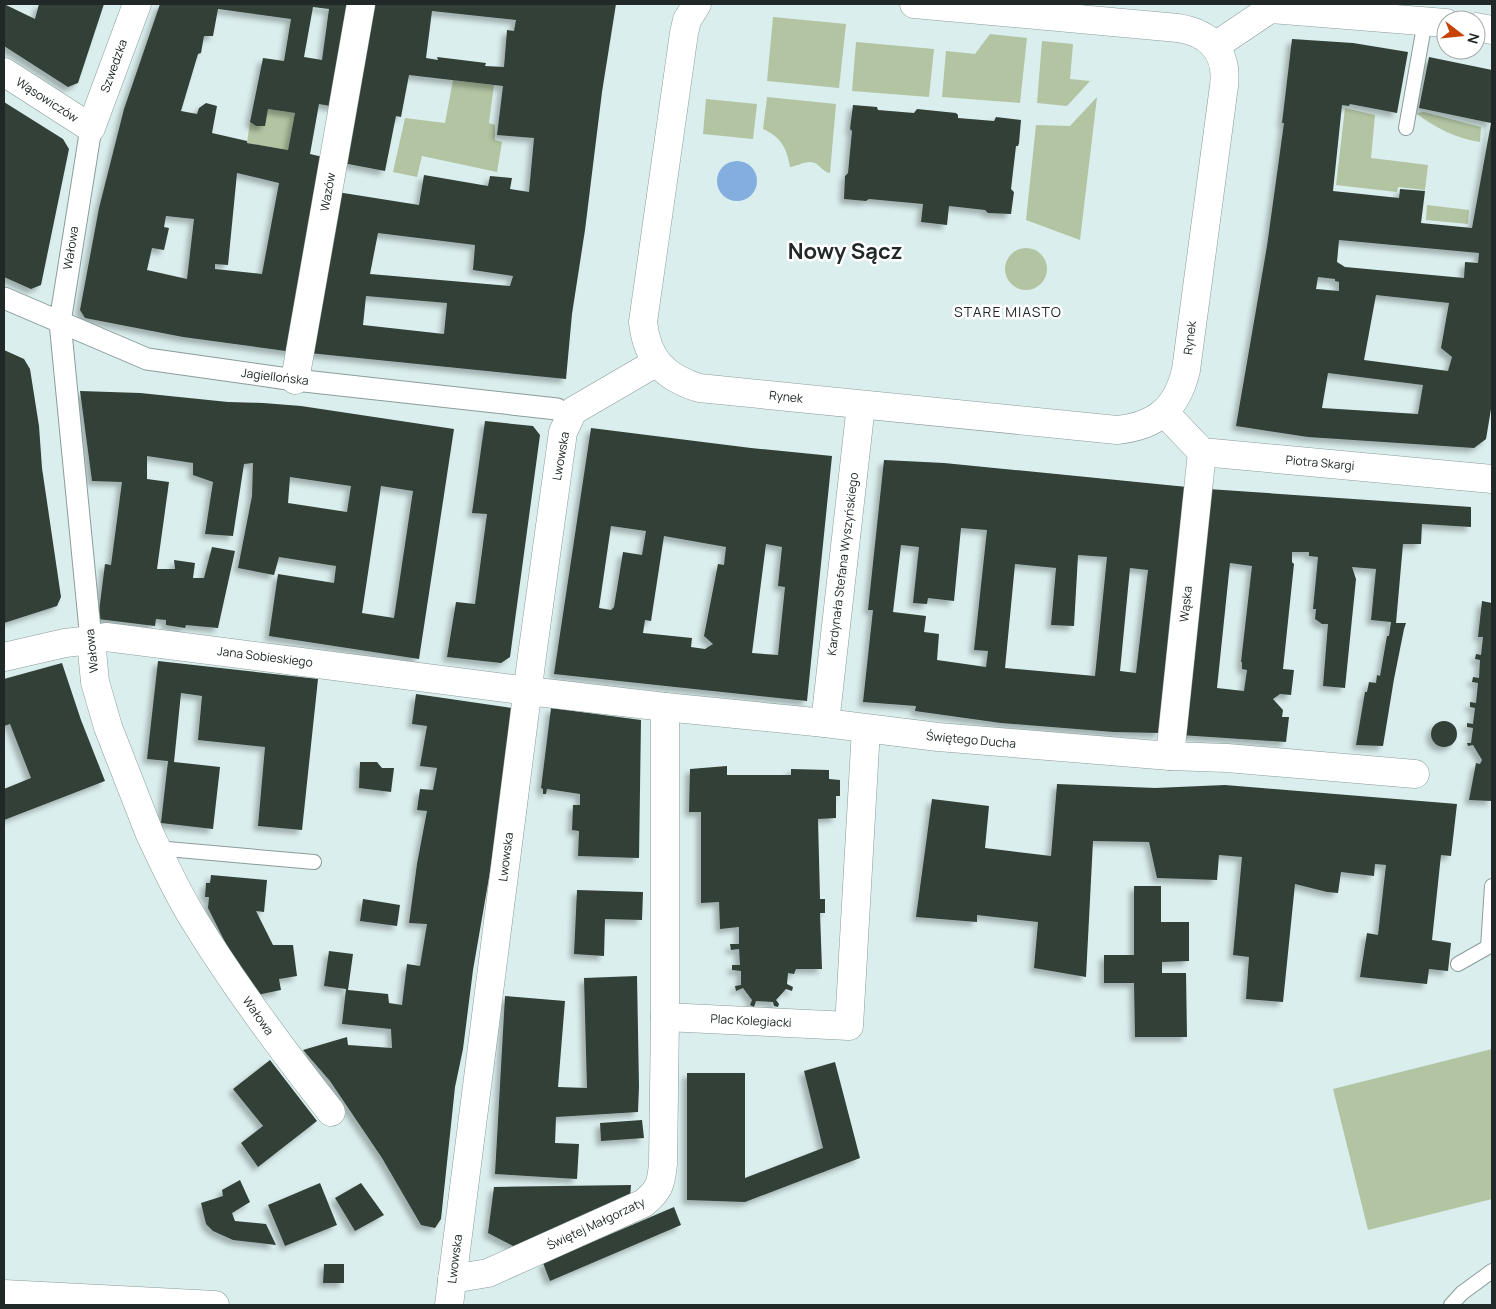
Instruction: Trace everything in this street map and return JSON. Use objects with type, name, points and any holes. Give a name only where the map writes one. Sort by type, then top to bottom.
[{"type":"street","name":"Szwedzka","points":[[91,128],[137,4]]},
{"type":"street","name":"Wazów","points":[[295,380],[362,4]]},
{"type":"street","name":"Rynek","points":[[697,4],[687,20],[684,33],[645,308],[645,336],[649,350],[656,362],[668,374],[682,383],[699,388],[862,405],[1117,430],[1134,428],[1150,422],[1164,412],[1175,400],[1186,370],[1222,102],[1225,70],[1220,55],[1214,46],[1192,30],[914,4]]},
{"type":"street","points":[[1214,46],[1270,6],[1435,22]]},
{"type":"street","name":"Wąsowiczów","points":[[4,72],[91,128]]},
{"type":"street","name":"Wałowa","points":[[91,128],[60,322],[95,682],[108,727],[149,832],[195,922],[266,1030],[331,1112]]},
{"type":"street","name":"Jagiellońska","points":[[4,298],[146,360],[295,380],[565,410]]},
{"type":"street","points":[[565,410],[656,362]]},
{"type":"street","name":"Kardynała Stefana Wyszyńskiego","points":[[825,723],[862,405]]},
{"type":"street","name":"Lwowska","points":[[449,1305],[565,410]]},
{"type":"street","points":[[1164,412],[1202,452]]},
{"type":"street","name":"Piotra Skargi","points":[[1202,452],[1492,479]]},
{"type":"street","name":"Wąska","points":[[1170,756],[1202,452]]},
{"type":"street","name":"Jana Sobieskiego","points":[[4,657],[65,643],[106,637],[528,691]]},
{"type":"street","name":"Świętego Ducha","points":[[528,691],[825,723],[938,738],[1170,756],[1227,758],[1415,774]]},
{"type":"street","points":[[665,707],[665,1017]]},
{"type":"street","name":"Plac Kolegiacki","points":[[665,1017],[849,1026],[866,729]]},
{"type":"street","name":"Świętej Małgorzaty","points":[[452,1279],[488,1273],[644,1203],[656,1192],[662,1178],[663,1164],[665,1017]]},
{"type":"street","points":[[4,1294],[215,1305]]},
{"type":"lane","points":[[1406,128],[1435,22]]},
{"type":"lane","points":[[156,848],[314,862]]},
{"type":"lane","points":[[1458,964],[1488,947],[1492,886]]},
{"type":"lane","points":[[1450,1305],[1462,1293],[1492,1271]]},
{"type":"green space","points":[[773,17],[846,24],[839,88],[767,81]]},
{"type":"green space","points":[[990,34],[1027,38],[1020,103],[942,97],[946,51],[975,54]]},
{"type":"green space","points":[[1042,41],[1073,44],[1070,79],[1090,81],[1067,106],[1037,103]]},
{"type":"green space","points":[[856,42],[934,49],[929,97],[852,91]]},
{"type":"green space","points":[[453,80],[494,85],[489,123],[495,125],[495,140],[502,142],[497,172],[422,156],[417,177],[393,172],[405,118],[445,123]]},
{"type":"green space","points":[[767,97],[836,104],[830,173],[824,171],[813,162],[790,167],[782,144],[763,129]]},
{"type":"green space","points":[[1097,97],[1080,240],[1026,220],[1036,125],[1070,126]]},
{"type":"green space","points":[[706,99],[757,104],[753,139],[703,134]]},
{"type":"green space","points":[[1345,108],[1375,115],[1371,158],[1428,165],[1425,190],[1398,187],[1397,192],[1336,185]]},
{"type":"green space","points":[[268,109],[295,113],[288,150],[247,143],[250,122],[256,126],[264,126]]},
{"type":"green space","points":[[1424,112],[1481,127],[1480,142],[1446,132],[1416,113]]},
{"type":"green space","points":[[1427,205],[1469,210],[1468,224],[1426,220]]},
{"type":"green space","points":[[1022,248],[1030,248],[1041,254],[1047,269],[1041,284],[1030,290],[1022,290],[1011,284],[1005,273],[1005,265],[1011,254]]},
{"type":"green space","points":[[1492,1049],[1492,1199],[1368,1230],[1333,1089]]},
{"type":"water","points":[[741,161],[748,164],[754,170],[757,181],[756,189],[748,198],[741,201],[733,201],[726,198],[718,189],[717,177],[720,170],[729,162]]},
{"type":"building","points":[[4,4],[35,19],[39,4],[104,4],[78,83],[68,87],[4,46]]},
{"type":"building","points":[[160,4],[353,4],[336,107],[319,104],[310,154],[327,158],[293,352],[183,337],[85,318],[80,310],[99,208],[124,109]],"holes":[[[313,7],[329,9],[322,60],[304,57]],[[218,9],[291,19],[284,61],[263,58],[250,122],[256,126],[265,126],[268,109],[295,113],[288,150],[247,143],[247,141],[212,133],[217,106],[206,103],[199,108],[197,114],[181,111],[198,54],[201,53],[204,36],[213,36]],[[237,173],[279,183],[262,274],[215,269],[215,264],[228,265]],[[166,216],[194,219],[187,279],[147,270],[152,248],[164,250],[169,228],[164,227]]]},
{"type":"building","points":[[370,4],[616,4],[572,314],[566,379],[309,353],[337,192],[419,205],[424,175],[488,186],[490,176],[512,178],[510,189],[529,192],[534,138],[497,135],[503,86],[409,75],[401,117],[396,116],[385,171],[343,163]],"holes":[[[432,11],[516,20],[514,31],[507,30],[504,67],[485,66],[486,63],[437,57],[438,60],[426,58]],[[378,233],[475,245],[473,270],[513,276],[510,286],[370,274]],[[366,296],[447,303],[444,334],[363,325]]]},
{"type":"building","points":[[1292,39],[1353,43],[1408,52],[1397,113],[1350,104],[1349,106],[1342,105],[1333,191],[1399,198],[1400,189],[1425,191],[1421,223],[1472,228],[1491,123],[1419,108],[1429,57],[1436,60],[1492,70],[1492,403],[1486,439],[1474,448],[1308,437],[1236,426],[1267,246],[1284,123],[1282,123]],"holes":[[[1339,240],[1479,253],[1478,263],[1465,262],[1464,278],[1345,267],[1337,262]],[[1318,277],[1335,279],[1335,281],[1339,282],[1339,291],[1316,289]],[[1376,295],[1449,303],[1441,348],[1452,357],[1448,371],[1364,360]],[[1328,373],[1423,385],[1418,414],[1322,408]]]},
{"type":"building","points":[[4,102],[63,139],[69,149],[41,285],[31,289],[4,277]]},
{"type":"building","points":[[853,105],[877,107],[878,110],[914,113],[917,109],[956,113],[958,118],[994,121],[996,117],[1021,120],[1011,189],[1014,192],[1011,214],[988,213],[985,210],[949,206],[947,225],[921,222],[923,204],[869,199],[866,201],[844,199],[845,176],[848,173]]},
{"type":"building","points":[[4,350],[24,359],[30,369],[61,597],[57,606],[4,623]]},
{"type":"building","points":[[80,391],[140,393],[228,402],[301,406],[454,429],[419,659],[269,636],[278,574],[334,583],[336,566],[279,557],[274,575],[238,568],[252,496],[253,463],[244,464],[233,536],[205,534],[213,482],[193,475],[193,463],[147,456],[147,479],[169,482],[157,569],[175,569],[174,560],[195,563],[193,578],[204,578],[212,547],[235,551],[218,628],[186,625],[185,628],[166,625],[166,620],[156,619],[155,626],[98,619],[105,564],[111,565],[122,482],[92,481]],"holes":[[[290,477],[351,486],[347,512],[288,503]],[[381,486],[413,491],[394,618],[362,613]]]},
{"type":"building","points":[[485,421],[533,426],[540,435],[510,657],[501,663],[447,657],[456,602],[475,604],[487,514],[472,513]]},
{"type":"building","points":[[591,428],[832,456],[807,701],[554,674]],"holes":[[[611,526],[646,531],[642,555],[623,552],[614,607],[611,610],[599,608]],[[664,536],[726,547],[724,565],[718,564],[704,636],[713,644],[705,649],[691,647],[692,638],[643,633],[645,620],[651,621]],[[766,544],[782,547],[778,586],[785,587],[778,655],[752,653]]]},
{"type":"building","points":[[884,460],[944,463],[1187,487],[1160,733],[1114,732],[1001,723],[915,711],[916,706],[863,702],[873,610],[868,610]],"holes":[[[961,528],[987,530],[974,650],[988,651],[986,667],[937,660],[939,634],[924,632],[926,616],[893,612],[901,545],[919,547],[913,603],[927,604],[928,598],[954,601]],[[1078,555],[1107,557],[1095,676],[1005,668],[1015,564],[1056,568],[1051,625],[1074,626]],[[1130,568],[1148,570],[1136,673],[1120,671]]]},
{"type":"building","points":[[1208,489],[1471,507],[1471,527],[1422,524],[1421,544],[1403,544],[1396,623],[1406,623],[1394,679],[1383,746],[1356,745],[1365,692],[1367,692],[1369,682],[1376,683],[1377,675],[1380,676],[1391,622],[1371,620],[1376,569],[1352,567],[1356,579],[1345,688],[1323,686],[1328,624],[1322,624],[1315,619],[1316,609],[1313,609],[1318,557],[1309,556],[1309,552],[1292,552],[1292,562],[1294,564],[1283,669],[1294,670],[1291,695],[1280,694],[1273,699],[1283,710],[1282,717],[1289,717],[1286,742],[1180,735]],"holes":[[[1230,563],[1252,566],[1241,662],[1242,669],[1247,670],[1244,691],[1217,688]]]},
{"type":"building","points":[[1482,601],[1492,603],[1492,801],[1469,800],[1476,763],[1480,764],[1482,760],[1473,745],[1468,746],[1467,743],[1471,743],[1473,728],[1467,727],[1467,723],[1473,724],[1475,708],[1470,707],[1470,702],[1476,703],[1478,683],[1472,682],[1473,677],[1479,678],[1480,660],[1475,659],[1476,654],[1481,655],[1483,637],[1478,637]]},
{"type":"building","points":[[158,661],[318,679],[302,830],[258,826],[265,747],[198,740],[202,696],[181,693],[174,762],[220,767],[213,829],[161,823],[168,761],[147,759]]},
{"type":"building","points":[[62,663],[81,720],[105,781],[4,820],[4,789],[31,778],[10,724],[4,726],[4,679]]},
{"type":"building","points":[[416,694],[512,708],[490,872],[473,970],[463,1049],[455,1087],[441,1219],[435,1228],[421,1225],[382,1158],[330,1081],[303,1050],[347,1037],[348,1045],[392,1048],[391,1029],[342,1024],[346,989],[324,986],[329,951],[353,954],[348,990],[388,994],[389,1003],[402,1005],[407,964],[420,966],[427,924],[409,923],[427,811],[417,810],[420,789],[433,790],[437,768],[420,766],[427,726],[412,724]]},
{"type":"building","points":[[551,708],[641,720],[639,858],[578,856],[579,831],[572,830],[573,805],[580,805],[580,794],[547,789],[546,794],[543,794],[543,789],[541,788]]},
{"type":"building","points":[[1444,721],[1453,725],[1457,734],[1453,743],[1444,747],[1435,743],[1431,734],[1435,725]]},
{"type":"building","points":[[360,762],[377,762],[382,768],[394,768],[391,792],[359,788]]},
{"type":"building","points":[[727,766],[727,775],[791,775],[791,769],[829,770],[829,779],[840,780],[840,796],[836,796],[836,818],[818,819],[820,899],[825,899],[825,913],[820,913],[822,969],[796,969],[794,974],[788,973],[787,984],[793,987],[792,991],[786,989],[776,1000],[779,1004],[778,1007],[774,1006],[773,1002],[756,1001],[754,1007],[750,1005],[752,1000],[743,988],[736,991],[735,986],[741,985],[741,971],[732,970],[732,965],[740,965],[739,949],[731,950],[730,944],[739,944],[739,927],[720,929],[719,902],[701,903],[701,812],[689,812],[690,769]]},
{"type":"building","points":[[1057,784],[1155,788],[1225,785],[1457,804],[1451,856],[1441,855],[1432,940],[1451,943],[1448,971],[1429,969],[1427,984],[1360,977],[1367,933],[1378,935],[1386,865],[1375,864],[1374,876],[1341,872],[1338,893],[1295,884],[1283,1002],[1246,999],[1249,957],[1233,955],[1242,857],[1219,855],[1217,880],[1157,878],[1149,842],[1093,841],[1086,977],[1034,968],[1038,922],[977,915],[977,922],[916,917],[932,799],[989,806],[985,848],[1051,856]]},
{"type":"building","points":[[211,875],[267,880],[264,912],[256,911],[273,945],[293,945],[297,976],[279,979],[281,990],[252,996],[208,908],[209,897],[205,897],[206,883],[210,883]]},
{"type":"building","points":[[1134,886],[1161,886],[1161,922],[1189,922],[1189,961],[1162,962],[1162,973],[1186,973],[1187,1037],[1135,1037],[1134,983],[1104,983],[1104,955],[1134,955]]},
{"type":"building","points":[[577,890],[643,892],[642,920],[605,919],[604,956],[574,954]]},
{"type":"building","points":[[363,899],[400,905],[397,926],[360,921]]},
{"type":"building","points":[[637,976],[638,1112],[556,1117],[555,1143],[579,1144],[577,1179],[495,1174],[505,996],[565,1001],[558,1087],[587,1088],[584,978]]},
{"type":"building","points":[[270,1060],[317,1121],[258,1167],[241,1143],[263,1126],[233,1089]]},
{"type":"building","points":[[835,1062],[860,1158],[745,1202],[687,1200],[687,1073],[745,1073],[745,1178],[823,1148],[804,1071]]},
{"type":"building","points":[[642,1120],[644,1138],[601,1141],[600,1123]]},
{"type":"building","points":[[240,1180],[250,1202],[232,1213],[235,1221],[266,1224],[276,1245],[233,1240],[213,1231],[206,1224],[201,1203],[223,1196],[222,1190]]},
{"type":"building","points":[[320,1183],[337,1225],[285,1246],[268,1205]]},
{"type":"building","points":[[361,1183],[384,1215],[355,1231],[335,1198]]},
{"type":"building","points":[[631,1185],[630,1198],[515,1247],[488,1233],[494,1187]]},
{"type":"building","points":[[674,1207],[681,1225],[550,1281],[543,1263]]},
{"type":"building","points":[[324,1264],[344,1264],[344,1283],[323,1283]]},
{"type":"district","name":"Nowy Sącz","points":[[845,251]]},
{"type":"district","name":"STARE MIASTO","points":[[1008,312]]}]
